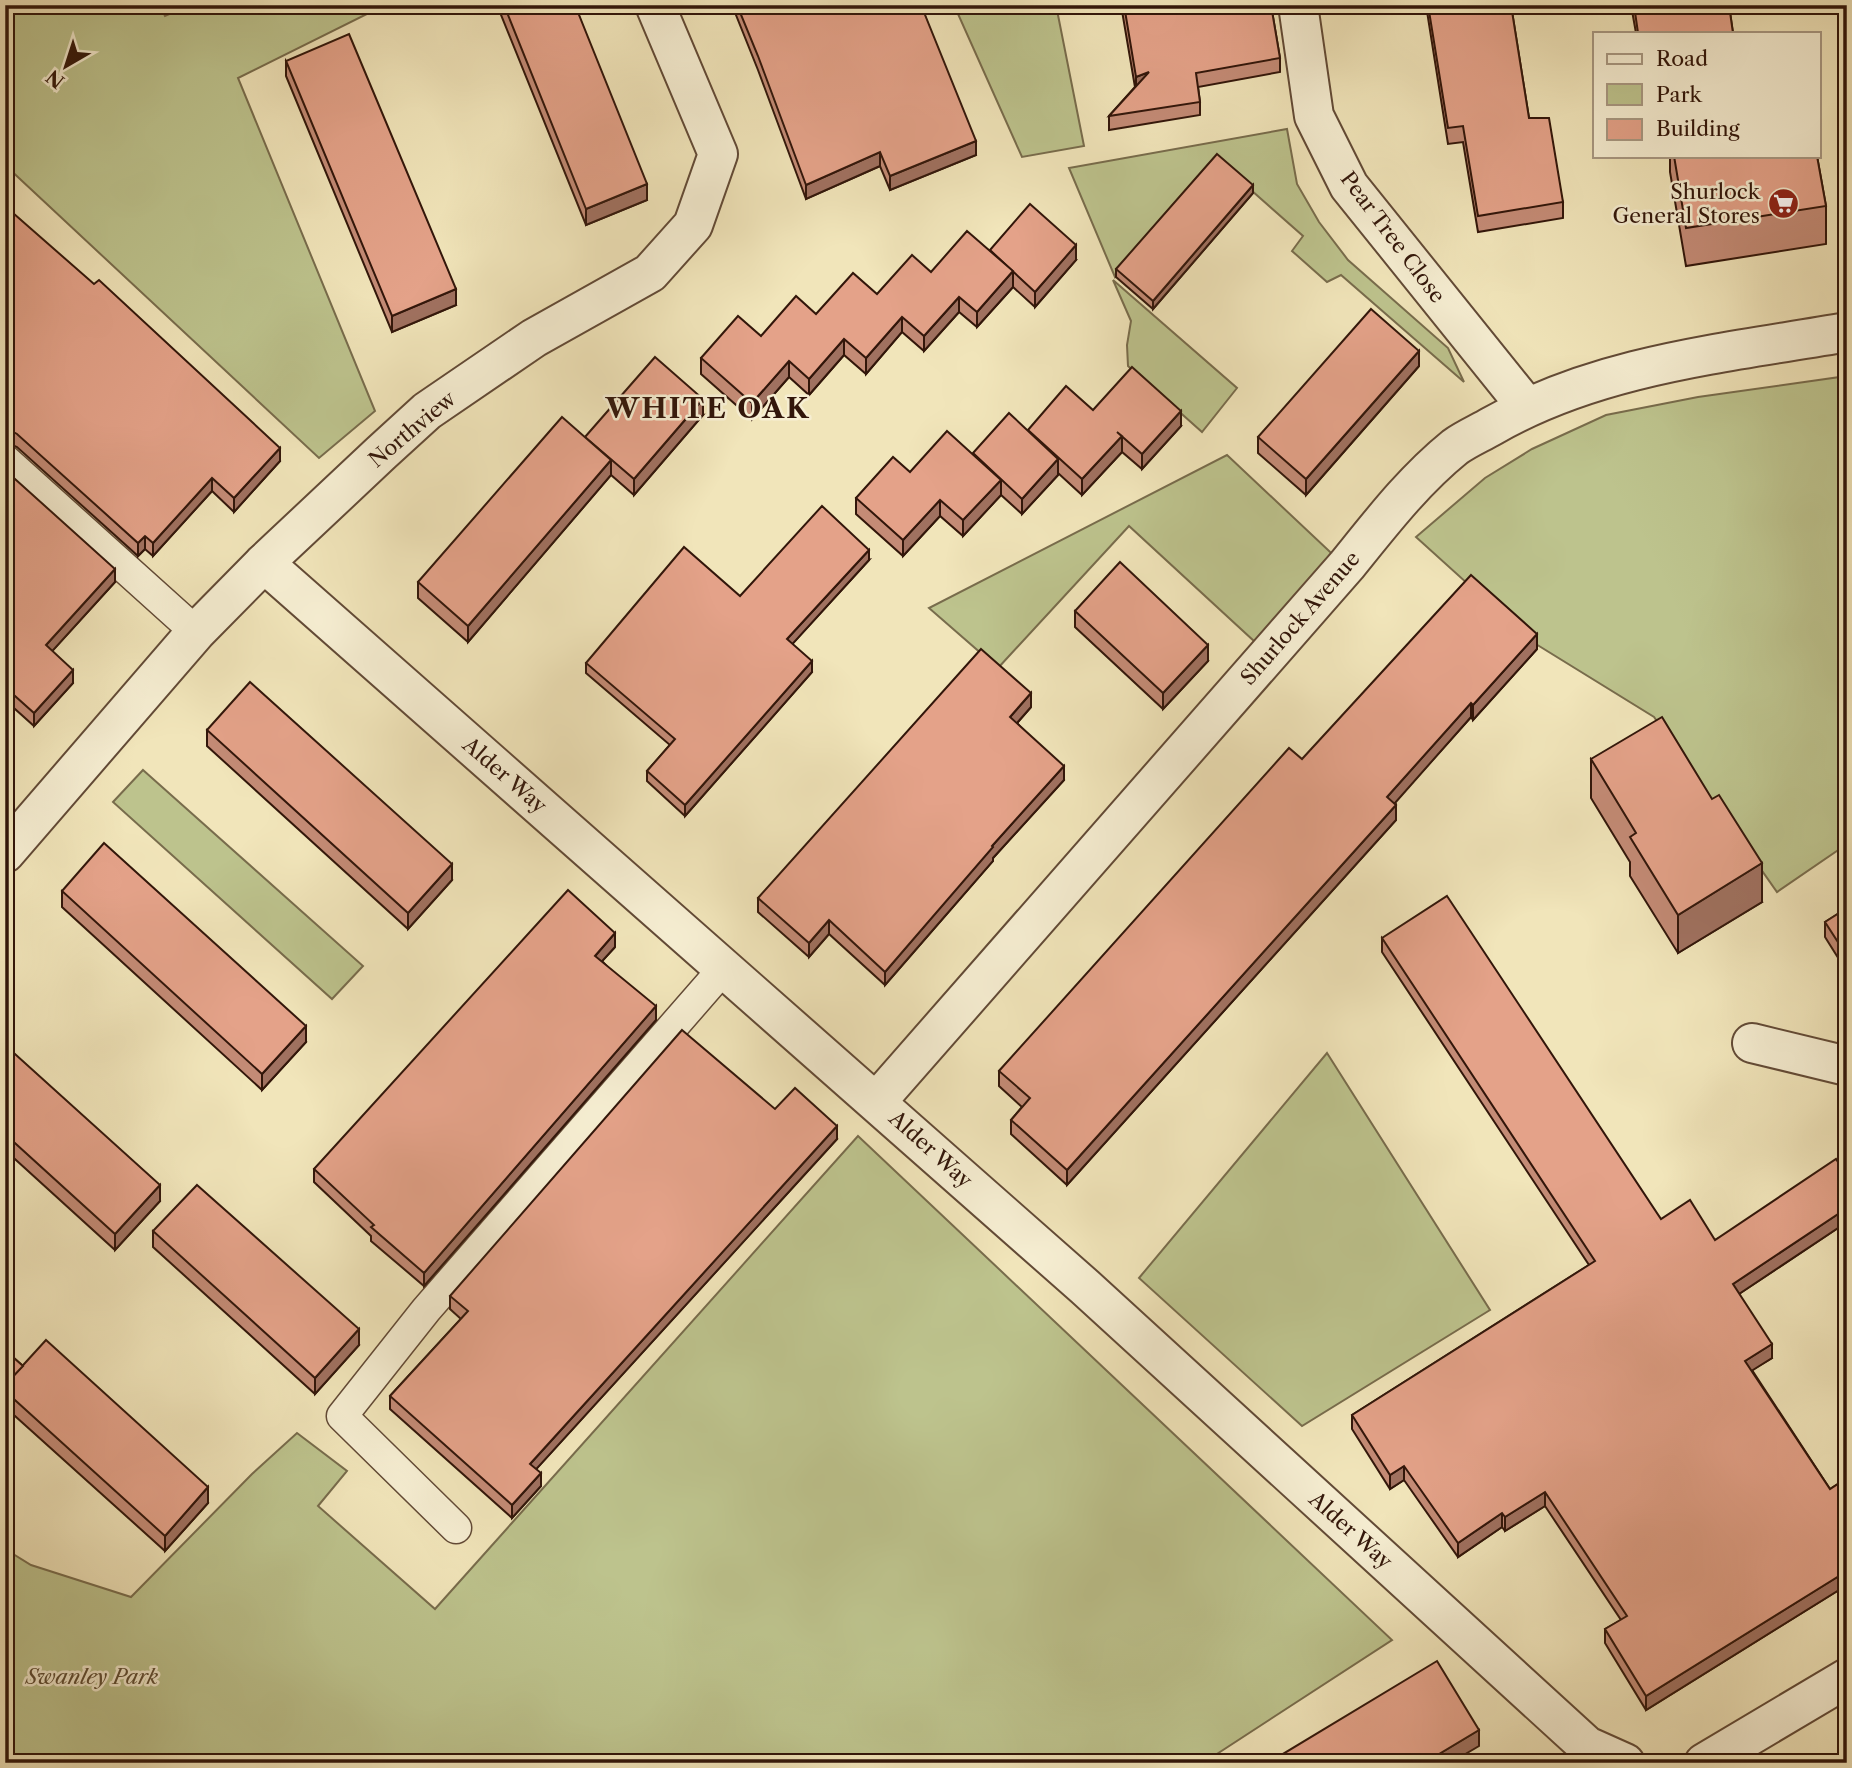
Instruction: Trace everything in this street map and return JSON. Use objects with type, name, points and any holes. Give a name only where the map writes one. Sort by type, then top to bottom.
[{"type":"street","name":"Northview","points":[[5,853],[196,632],[264,563],[427,411],[534,338],[650,273],[693,225],[718,154],[655,5]]},
{"type":"street","name":"Pear Tree Close","points":[[1297,5],[1314,117],[1349,186],[1527,406]]},
{"type":"street","name":"Shurlock Avenue","points":[[877,1101],[1348,565],[1399,499],[1457,446],[1527,406],[1602,378],[1674,362],[1847,332]]},
{"type":"street","name":"Alder Way","points":[[264,563],[1085,1287],[1582,1754],[1625,1763]]},
{"type":"street","points":[[1752,1043],[1847,1066]]},
{"type":"street","points":[[1704,1763],[1847,1678]]},
{"type":"lane","points":[[5,460],[196,632]]},
{"type":"lane","points":[[456,1528],[342,1416],[426,1310],[724,968]]},
{"type":"green space","points":[[11,5],[160,5],[165,16],[190,5],[371,5],[373,11],[238,78],[375,411],[319,458],[5,165],[5,13]]},
{"type":"green space","points":[[954,5],[1056,5],[1084,146],[1022,157]]},
{"type":"green space","points":[[1287,129],[1297,184],[1319,222],[1348,260],[1448,348],[1464,382],[1341,275],[1327,282],[1292,251],[1303,236],[1216,159],[1115,277],[1069,168]]},
{"type":"green space","points":[[1113,280],[1237,388],[1202,432],[1128,366],[1127,345],[1131,321]]},
{"type":"green space","points":[[1847,376],[1847,844],[1777,892],[1654,717],[1531,641],[1416,537],[1485,478],[1532,449],[1606,415],[1698,397]]},
{"type":"green space","points":[[1227,455],[1344,565],[1267,653],[1129,526],[998,668],[929,608]]},
{"type":"green space","points":[[143,770],[363,966],[332,999],[113,802]]},
{"type":"green space","points":[[1327,1053],[1490,1310],[1302,1426],[1139,1278]]},
{"type":"green space","name":"Swanley Park","points":[[858,1136],[1392,1640],[1203,1763],[5,1763],[5,1549],[31,1565],[131,1597],[252,1474],[297,1433],[347,1471],[318,1506],[435,1609]]},
{"type":"building","points":[[504,5],[575,5],[647,184],[586,209]]},
{"type":"building","points":[[737,5],[921,5],[976,141],[890,176],[880,152],[806,185]]},
{"type":"building","points":[[1124,5],[1271,5],[1280,58],[1196,73],[1200,102],[1109,116],[1149,72],[1136,77]]},
{"type":"building","points":[[1428,5],[1511,5],[1529,118],[1549,118],[1563,202],[1478,216],[1463,126],[1448,128]]},
{"type":"building","points":[[1634,5],[1729,5],[1733,32],[1638,32]]},
{"type":"building","points":[[349,34],[456,289],[392,316],[286,61]]},
{"type":"building","points":[[1217,154],[1253,185],[1153,301],[1116,269]]},
{"type":"building","points":[[1674,158],[1817,158],[1826,206],[1686,228]]},
{"type":"building","points":[[1030,204],[1076,245],[1035,292],[990,250]]},
{"type":"building","points":[[5,206],[94,284],[99,280],[280,448],[234,498],[212,478],[153,543],[145,536],[138,543],[17,434],[5,430]]},
{"type":"building","points":[[967,231],[1013,271],[977,312],[959,297],[924,336],[902,317],[866,358],[844,339],[809,379],[789,361],[752,403],[701,358],[738,316],[761,336],[796,296],[816,314],[853,273],[877,294],[912,255],[931,272]]},
{"type":"building","points":[[1371,309],[1419,351],[1306,479],[1258,437]]},
{"type":"building","points":[[655,357],[703,399],[634,479],[585,437]]},
{"type":"building","points":[[1132,367],[1181,411],[1142,454],[1122,436],[1082,479],[1028,430],[1066,386],[1093,410]]},
{"type":"building","points":[[1009,413],[1058,459],[1022,499],[973,453]]},
{"type":"building","points":[[562,417],[611,460],[468,626],[418,582]]},
{"type":"building","points":[[947,431],[1001,480],[963,520],[940,500],[903,540],[856,498],[893,457],[910,472]]},
{"type":"building","points":[[5,470],[115,569],[46,645],[73,670],[34,713],[5,687]]},
{"type":"building","points":[[822,506],[869,550],[787,639],[812,661],[685,805],[647,771],[675,739],[586,663],[684,547],[740,596]]},
{"type":"building","points":[[1120,562],[1208,645],[1163,693],[1075,611]]},
{"type":"building","points":[[1471,575],[1537,634],[1387,797],[1396,805],[1067,1170],[1011,1120],[1030,1098],[999,1071],[1289,748],[1302,759]]},
{"type":"building","points":[[981,649],[1031,693],[1010,717],[1064,766],[885,972],[829,920],[809,943],[758,898]]},
{"type":"building","points":[[250,682],[452,864],[408,913],[207,730]]},
{"type":"building","points":[[1662,717],[1712,799],[1719,795],[1762,863],[1678,915],[1630,837],[1636,833],[1591,759]]},
{"type":"building","points":[[104,843],[306,1026],[262,1074],[62,891]]},
{"type":"building","points":[[568,890],[615,933],[595,956],[656,1006],[424,1273],[371,1227],[374,1225],[314,1169]]},
{"type":"building","points":[[1447,896],[1661,1219],[1690,1200],[1715,1240],[1836,1159],[1847,1176],[1847,1208],[1733,1284],[1772,1344],[1745,1361],[1830,1489],[1847,1478],[1847,1571],[1646,1696],[1605,1629],[1627,1616],[1545,1492],[1505,1517],[1502,1513],[1458,1543],[1404,1466],[1390,1475],[1352,1415],[1595,1261],[1382,938]]},
{"type":"building","points":[[1847,908],[1847,956],[1825,922]]},
{"type":"building","points":[[682,1030],[775,1109],[795,1088],[837,1126],[530,1464],[541,1473],[512,1505],[390,1396],[468,1311],[450,1296]]},
{"type":"building","points":[[5,1045],[160,1185],[115,1234],[5,1134]]},
{"type":"building","points":[[197,1185],[359,1329],[315,1378],[153,1231]]},
{"type":"building","points":[[46,1340],[208,1487],[165,1536],[5,1391],[5,1385]]},
{"type":"building","points":[[5,1350],[23,1366],[5,1385]]},
{"type":"building","points":[[1437,1661],[1479,1730],[1424,1763],[1268,1763]]},
{"type":"place","name":"Shurlock General Stores","points":[[1783,203]]},
{"type":"district","name":"WHITE OAK","points":[[708,408]]}]
